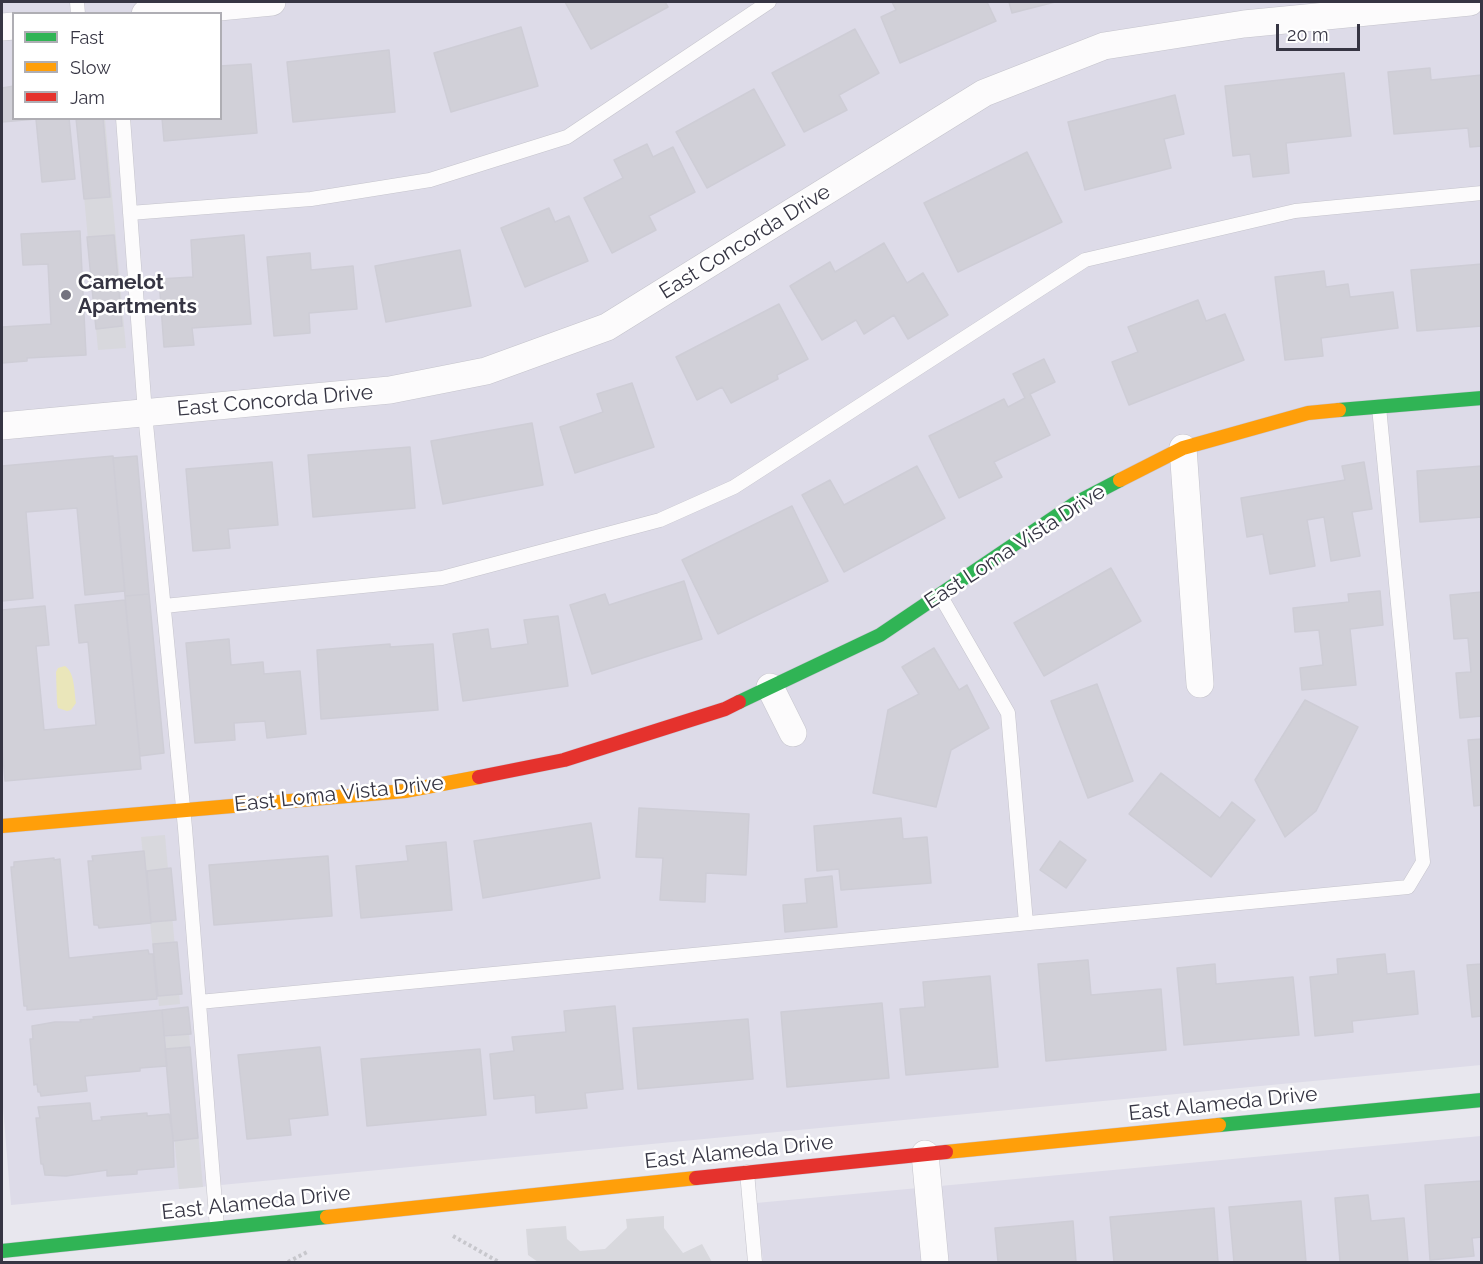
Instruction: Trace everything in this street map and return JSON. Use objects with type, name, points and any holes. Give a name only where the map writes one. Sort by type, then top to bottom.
[{"type":"street","points":[[166,12],[272,2]]},
{"type":"street","name":"East Concorda Drive","points":[[2,426],[390,390],[486,371],[607,327],[984,93],[1104,46],[1244,24],[1470,2]]},
{"type":"street","name":"East Loma Vista Drive","points":[[2,826],[405,791],[564,760],[724,709],[880,635],[1074,504],[1183,448],[1308,413],[1482,398]]},
{"type":"street","points":[[1183,448],[1200,684]]},
{"type":"street","points":[[770,687],[793,733]]},
{"type":"street","name":"East Alameda Drive","points":[[2,1251],[747,1172],[1482,1100]]},
{"type":"street","points":[[925,1154],[935,1263]]},
{"type":"lane","points":[[130,213],[311,199],[430,180],[567,137],[769,2]]},
{"type":"lane","points":[[123,120],[145,413],[183,810],[217,1228]]},
{"type":"lane","points":[[164,606],[442,579],[660,520],[734,487],[1085,260],[1295,211],[1482,194]]},
{"type":"lane","points":[[199,1002],[1408,887],[1423,862],[1379,407]]},
{"type":"lane","points":[[940,595],[1008,713],[1026,923]]},
{"type":"lane","points":[[747,1172],[755,1263]]},
{"type":"path","points":[[449,1233],[499,1263]]},
{"type":"path","points":[[288,1263],[310,1251]]},
{"type":"shaded area","points":[[2,2],[1481,2],[1481,1065],[11,1205],[2,1095]]},
{"type":"shaded area","points":[[77,120],[105,120],[126,348],[98,350]]},
{"type":"shaded area","points":[[65,666],[71,673],[76,703],[71,710],[67,711],[58,708],[57,703],[56,672],[58,668]]},
{"type":"shaded area","points":[[165,835],[180,1004],[159,1006],[141,837]]},
{"type":"shaded area","points":[[189,1034],[203,1187],[179,1189],[165,1037]]},
{"type":"shaded area","points":[[1481,1136],[1481,1262],[763,1262],[756,1203]]},
{"type":"shaded area","points":[[664,1216],[664,1228],[683,1253],[702,1244],[712,1262],[538,1262],[528,1255],[526,1229],[566,1226],[567,1239],[580,1251],[605,1249],[627,1228],[626,1219]]},
{"type":"building","points":[[565,2],[665,2],[668,7],[591,49]]},
{"type":"building","points":[[892,2],[987,2],[996,21],[900,63],[881,17],[896,10]]},
{"type":"building","points":[[1009,2],[1055,2],[1012,13]]},
{"type":"building","points":[[521,27],[538,86],[451,112],[434,53]]},
{"type":"building","points":[[855,29],[879,73],[839,95],[847,110],[804,132],[772,73]]},
{"type":"building","points":[[389,50],[395,112],[293,122],[287,62]]},
{"type":"building","points":[[251,64],[257,133],[164,141],[162,120],[222,120],[222,66]]},
{"type":"building","points":[[1430,68],[1431,80],[1482,75],[1482,146],[1470,147],[1468,128],[1394,134],[1388,72]]},
{"type":"building","points":[[1344,73],[1351,136],[1286,143],[1289,173],[1253,177],[1250,154],[1233,156],[1225,86]]},
{"type":"building","points":[[12,86],[12,120],[25,120],[2,122],[2,88]]},
{"type":"building","points":[[754,89],[785,145],[707,188],[676,132]]},
{"type":"building","points":[[1175,95],[1184,134],[1164,139],[1171,168],[1085,190],[1068,122]]},
{"type":"building","points":[[36,120],[69,120],[75,179],[42,182]]},
{"type":"building","points":[[76,120],[103,120],[110,197],[84,199]]},
{"type":"building","points":[[647,144],[653,157],[673,147],[695,192],[649,216],[656,230],[612,253],[584,198],[623,178],[614,160]]},
{"type":"building","points":[[1027,152],[1062,222],[958,272],[924,203]]},
{"type":"building","points":[[549,208],[555,222],[569,216],[588,261],[525,287],[501,228]]},
{"type":"building","name":"Camelot Apartments","points":[[80,231],[86,355],[27,358],[27,361],[2,363],[2,327],[51,324],[48,264],[23,265],[21,234]]},
{"type":"building","points":[[114,235],[122,326],[96,329],[87,237]]},
{"type":"building","points":[[244,235],[251,324],[192,328],[194,345],[164,347],[159,279],[193,277],[191,240]]},
{"type":"building","points":[[884,243],[907,283],[923,273],[948,315],[908,339],[894,315],[864,334],[856,320],[822,340],[790,286],[830,262],[835,272]]},
{"type":"building","points":[[460,250],[471,306],[386,322],[375,266]]},
{"type":"building","points":[[310,253],[311,270],[353,266],[357,309],[309,313],[310,333],[274,336],[267,257]]},
{"type":"building","points":[[1482,264],[1482,326],[1417,331],[1411,270]]},
{"type":"building","points":[[1324,271],[1326,287],[1348,284],[1350,297],[1393,292],[1398,328],[1321,338],[1323,356],[1285,360],[1275,277]]},
{"type":"building","points":[[1198,300],[1206,321],[1225,314],[1244,360],[1129,405],[1112,362],[1138,352],[1128,327]]},
{"type":"building","points":[[779,304],[808,359],[777,375],[778,379],[731,403],[722,387],[697,400],[676,357]]},
{"type":"building","points":[[1044,359],[1055,382],[1030,394],[1050,435],[994,462],[1002,477],[959,498],[929,436],[1004,399],[1008,407],[1025,398],[1013,374]]},
{"type":"building","points":[[632,383],[654,447],[575,473],[560,427],[603,412],[597,394]]},
{"type":"building","points":[[532,423],[543,485],[443,504],[431,441]]},
{"type":"building","points":[[410,447],[415,508],[313,517],[308,455]]},
{"type":"building","points":[[113,456],[125,591],[85,595],[77,508],[26,512],[33,598],[2,601],[2,466]]},
{"type":"building","points":[[137,456],[149,594],[125,596],[113,458]]},
{"type":"building","points":[[272,462],[278,525],[228,529],[230,548],[193,551],[186,469]]},
{"type":"building","points":[[1364,462],[1372,509],[1352,512],[1360,556],[1331,561],[1324,517],[1307,520],[1315,566],[1270,574],[1263,534],[1247,537],[1241,498],[1345,480],[1342,466]]},
{"type":"building","points":[[917,466],[945,518],[844,572],[802,495],[830,480],[844,505]]},
{"type":"building","points":[[1482,466],[1482,517],[1420,522],[1417,471]]},
{"type":"building","points":[[792,506],[828,581],[718,634],[682,560]]},
{"type":"building","points":[[1111,568],[1141,621],[1044,676],[1014,623]]},
{"type":"building","points":[[684,581],[702,639],[592,674],[570,605],[605,594],[609,605]]},
{"type":"building","points":[[1380,591],[1383,625],[1350,629],[1356,685],[1302,690],[1300,668],[1323,665],[1319,630],[1295,632],[1293,608],[1349,602],[1348,594]]},
{"type":"building","points":[[1482,592],[1482,716],[1460,718],[1456,673],[1471,672],[1468,638],[1454,639],[1450,595]]},
{"type":"building","points":[[149,594],[164,753],[140,756],[125,596]]},
{"type":"building","points":[[125,600],[141,769],[5,781],[2,744],[2,610],[45,606],[49,645],[36,646],[44,730],[96,725],[88,642],[79,643],[75,605]]},
{"type":"building","points":[[558,616],[568,686],[463,701],[453,634],[488,629],[491,649],[528,644],[524,620]]},
{"type":"building","points":[[229,639],[231,665],[263,662],[264,674],[300,671],[306,734],[267,738],[265,721],[234,723],[235,740],[195,743],[186,643]]},
{"type":"building","points":[[390,644],[390,647],[433,644],[438,710],[321,719],[317,650]]},
{"type":"building","points":[[934,648],[959,690],[967,685],[989,728],[951,750],[936,807],[873,793],[888,710],[919,694],[902,667]]},
{"type":"building","points":[[1097,684],[1133,781],[1088,798],[1051,701]]},
{"type":"building","points":[[1305,700],[1358,727],[1316,811],[1285,837],[1255,780]]},
{"type":"building","points":[[1482,739],[1482,805],[1474,806],[1468,740]]},
{"type":"building","points":[[1161,773],[1220,818],[1232,802],[1255,820],[1211,877],[1129,814]]},
{"type":"building","points":[[639,808],[749,814],[746,875],[706,873],[705,902],[660,900],[663,858],[636,857]]},
{"type":"building","points":[[901,818],[903,839],[927,837],[931,883],[841,890],[839,869],[817,871],[814,826]]},
{"type":"building","points":[[591,823],[600,878],[483,898],[474,841]]},
{"type":"building","points":[[1060,841],[1086,860],[1066,888],[1040,870]]},
{"type":"building","points":[[446,842],[452,910],[361,918],[356,866],[408,861],[406,846]]},
{"type":"building","points":[[144,851],[151,923],[99,928],[98,925],[94,925],[88,861],[93,861],[92,856]]},
{"type":"building","points":[[328,856],[332,916],[214,925],[209,865]]},
{"type":"building","points":[[54,858],[54,860],[60,859],[69,958],[148,950],[149,954],[153,954],[157,999],[27,1010],[27,1006],[24,1006],[11,867],[14,867],[14,862]]},
{"type":"building","points":[[171,868],[176,920],[151,922],[147,871]]},
{"type":"building","points":[[832,876],[837,927],[785,932],[783,905],[807,903],[805,879]]},
{"type":"building","points":[[177,942],[182,994],[158,996],[153,944]]},
{"type":"building","points":[[1385,954],[1387,974],[1414,971],[1418,1014],[1352,1021],[1353,1032],[1315,1036],[1310,977],[1338,974],[1337,959]]},
{"type":"building","points":[[1088,960],[1091,995],[1161,989],[1166,1050],[1046,1061],[1038,964]]},
{"type":"building","points":[[1215,964],[1216,984],[1293,977],[1299,1035],[1184,1045],[1177,968]]},
{"type":"building","points":[[1482,964],[1482,1016],[1472,1017],[1467,965]]},
{"type":"building","points":[[990,976],[998,1067],[906,1075],[900,1009],[925,1007],[923,982]]},
{"type":"building","points":[[882,1003],[889,1078],[787,1087],[781,1012]]},
{"type":"building","points":[[615,1006],[623,1089],[585,1093],[587,1108],[536,1113],[535,1095],[494,1099],[490,1054],[514,1051],[512,1037],[566,1032],[564,1011]]},
{"type":"building","points":[[188,1007],[191,1034],[164,1036],[162,1010]]},
{"type":"building","points":[[162,1010],[167,1066],[85,1076],[87,1091],[41,1096],[38,1092],[37,1084],[34,1085],[30,1039],[33,1039],[32,1026],[55,1022],[81,1022],[80,1020],[94,1019],[93,1017]]},
{"type":"building","points":[[748,1019],[753,1079],[638,1089],[633,1028]]},
{"type":"building","points":[[190,1047],[198,1138],[173,1141],[165,1049]]},
{"type":"building","points":[[320,1047],[328,1115],[289,1119],[291,1135],[247,1139],[238,1055]]},
{"type":"building","points":[[480,1049],[486,1115],[367,1126],[361,1059]]},
{"type":"building","points":[[90,1103],[92,1121],[102,1120],[101,1117],[147,1113],[147,1116],[169,1114],[173,1136],[174,1167],[137,1170],[137,1174],[107,1176],[107,1170],[66,1176],[45,1175],[43,1164],[41,1164],[36,1118],[40,1118],[38,1107]]},
{"type":"building","points":[[1482,1181],[1482,1237],[1472,1238],[1474,1256],[1430,1260],[1425,1185]]},
{"type":"building","points":[[1368,1195],[1371,1221],[1404,1218],[1408,1262],[1340,1262],[1335,1198]]},
{"type":"building","points":[[1301,1201],[1306,1262],[1234,1262],[1229,1207]]},
{"type":"building","points":[[1214,1208],[1218,1262],[1114,1262],[1110,1217]]},
{"type":"building","points":[[1073,1221],[1076,1262],[998,1262],[995,1228]]},
{"type":"traffic: fast","points":[[1339,410],[1482,398]]},
{"type":"traffic: fast","points":[[739,702],[880,635],[1074,504],[1120,480]]},
{"type":"traffic: fast","points":[[1219,1125],[1482,1100]]},
{"type":"traffic: fast","points":[[2,1251],[327,1217]]},
{"type":"traffic: slow","points":[[1120,480],[1183,448],[1308,413],[1339,410]]},
{"type":"traffic: slow","points":[[2,826],[405,791],[479,777]]},
{"type":"traffic: slow","points":[[946,1152],[1219,1125]]},
{"type":"traffic: slow","points":[[327,1217],[696,1178]]},
{"type":"traffic: jam","points":[[479,777],[564,760],[725,709],[739,702]]},
{"type":"traffic: jam","points":[[696,1178],[946,1152]]},
{"type":"place","name":"Camelot Apartments","points":[[66,295]]}]
